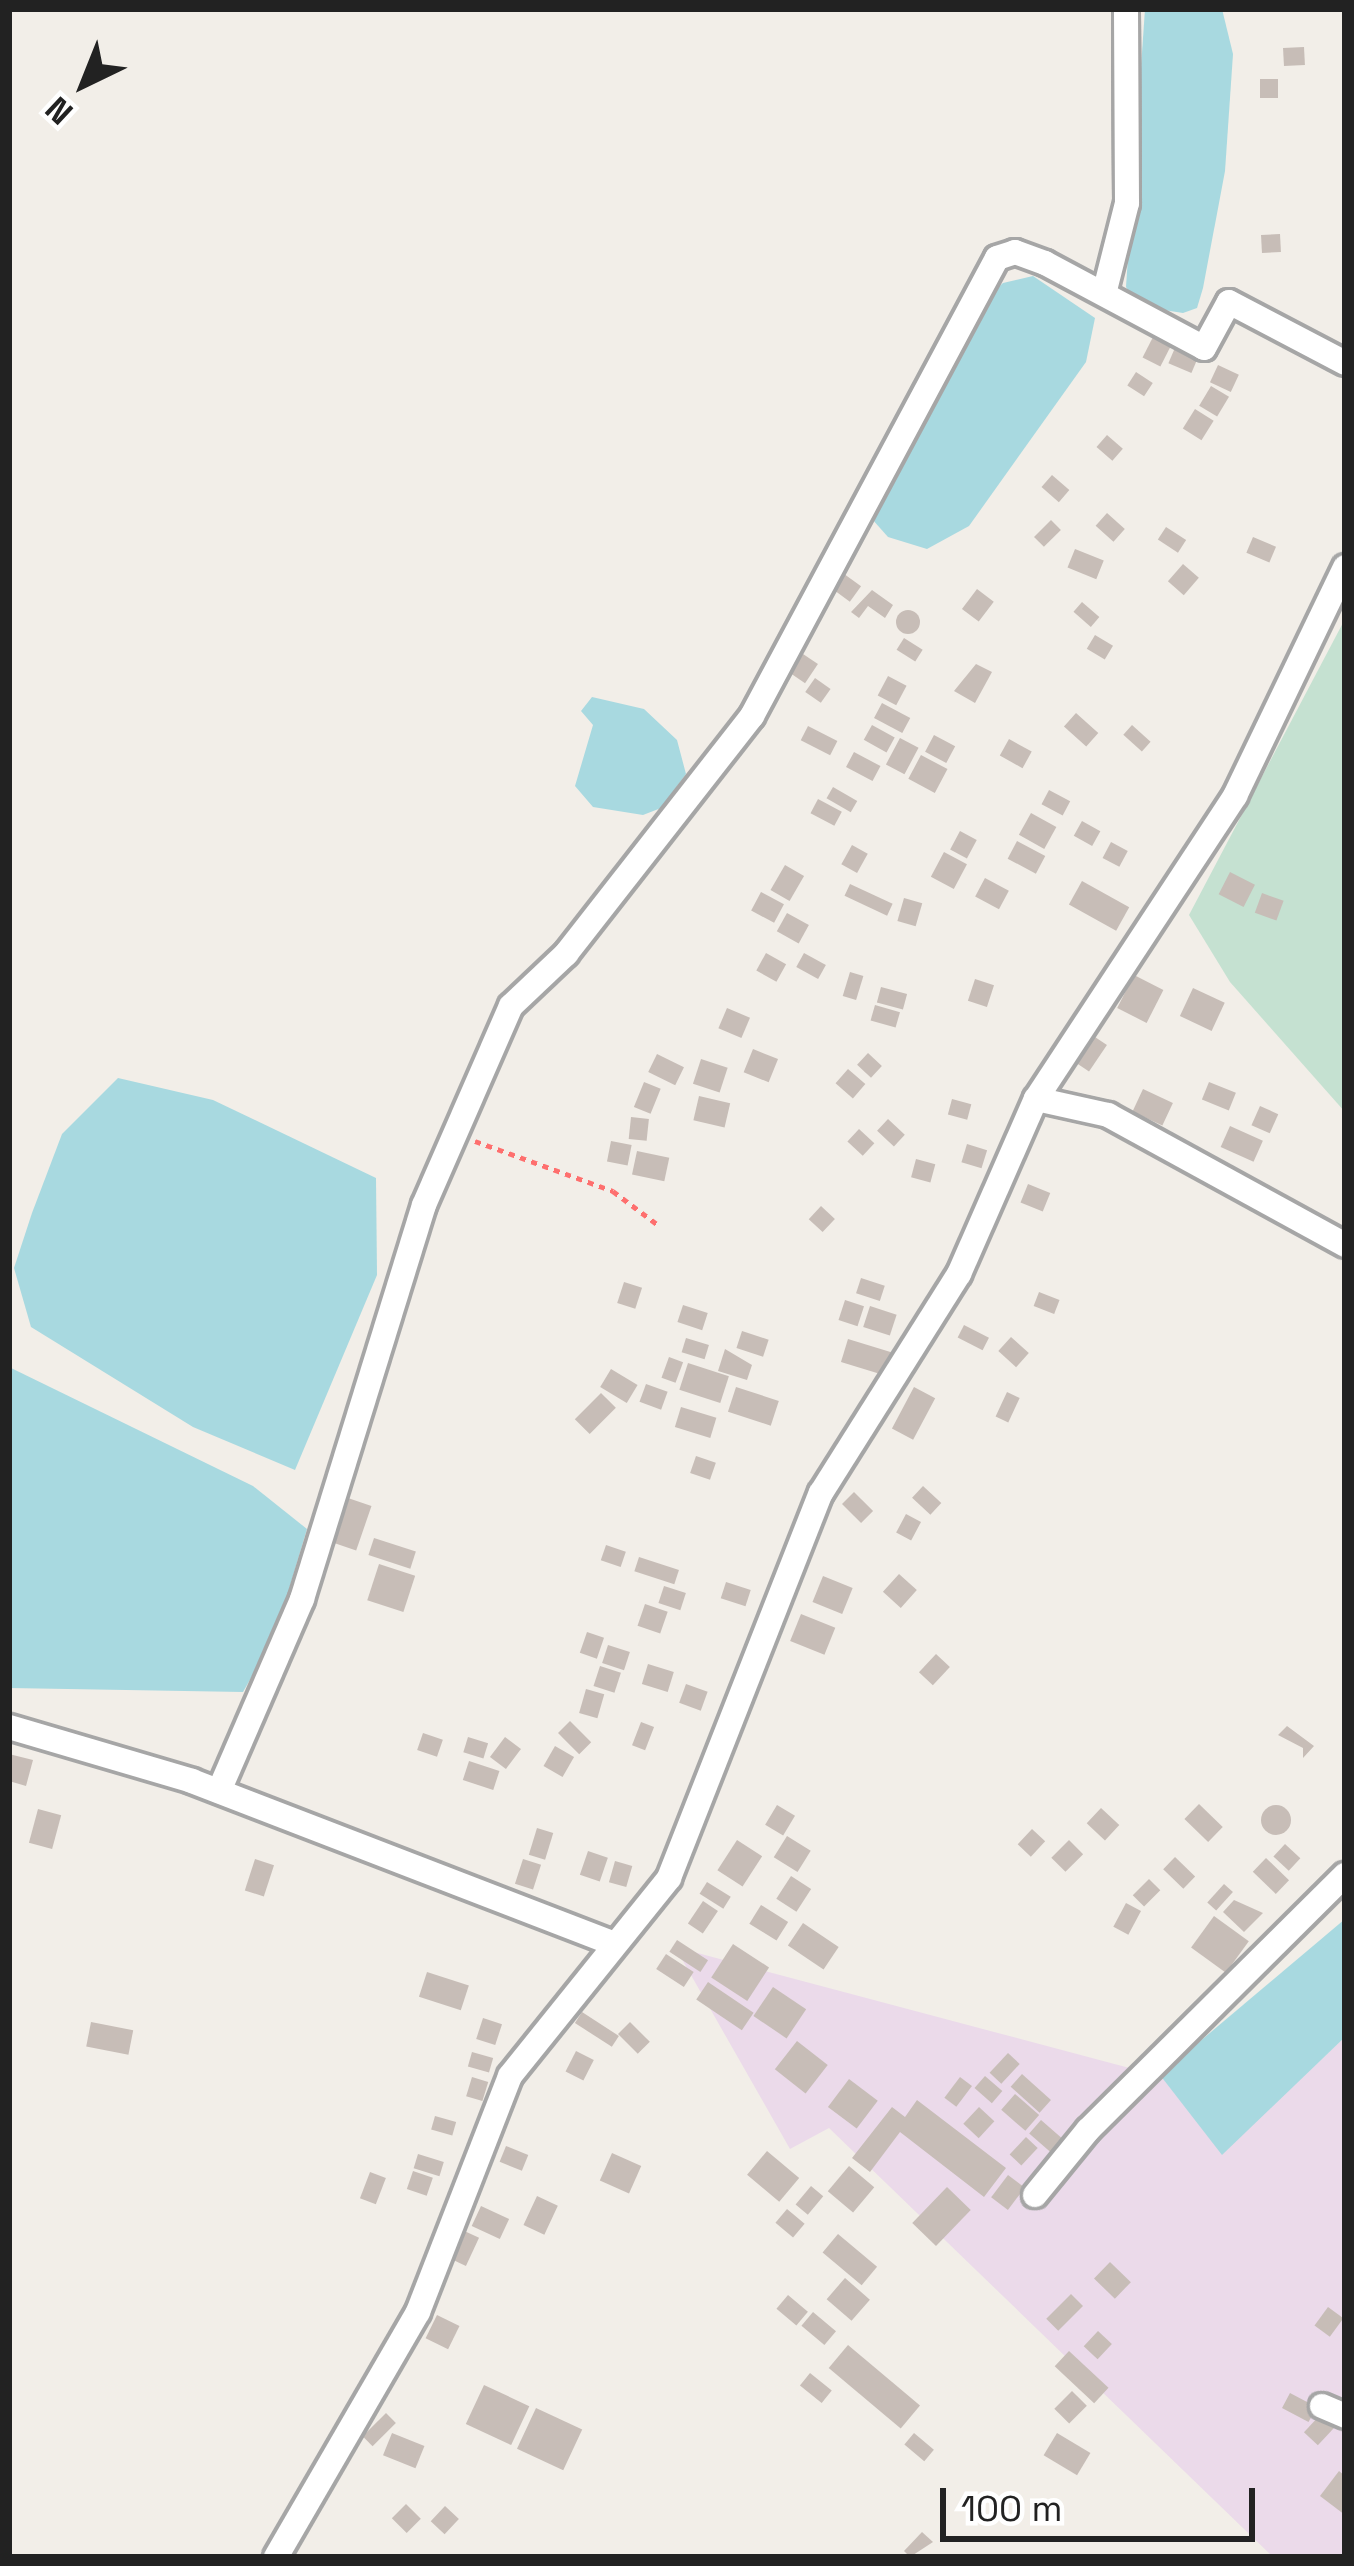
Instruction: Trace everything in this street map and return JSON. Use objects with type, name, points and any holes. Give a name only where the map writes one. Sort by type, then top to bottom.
[{"type":"street","points":[[1105,290],[1127,203],[1126,9]]},
{"type":"street","points":[[219,1790],[302,1599],[424,1205],[511,1006],[566,954],[752,716],[997,257],[1016,252],[1105,290],[1204,348],[1229,302],[1345,363]]},
{"type":"street","points":[[276,2557],[418,2312],[510,2076],[669,1878],[821,1493],[939,1309],[1036,1099],[1235,796],[1345,567]]},
{"type":"street","points":[[1036,1099],[1108,1115],[1345,1245]]},
{"type":"street","points":[[9,1726],[219,1790],[614,1944]]},
{"type":"street","points":[[1035,2195],[1088,2130],[1345,1875]]},
{"type":"path","points":[[459,1133],[613,1191],[657,1224]]},
{"type":"shaded area","points":[[675,1947],[1272,2106],[1345,2037],[1345,2557],[1273,2557],[829,2128],[790,2149]]},
{"type":"green space","points":[[1345,619],[1345,1112],[1230,982],[1189,915]]},
{"type":"water","points":[[1145,9],[1222,9],[1233,54],[1225,171],[1203,288],[1197,308],[1183,313],[1138,306],[1126,287]]},
{"type":"water","points":[[1033,276],[1095,318],[1086,362],[969,526],[927,549],[888,537],[872,519],[879,497],[979,305],[1003,283]]},
{"type":"water","points":[[592,697],[644,709],[677,740],[686,774],[661,808],[643,815],[593,807],[575,786],[593,725],[581,711]]},
{"type":"water","points":[[118,1078],[213,1100],[376,1178],[377,1275],[295,1470],[193,1427],[31,1327],[14,1268],[32,1213],[62,1134]]},
{"type":"water","points":[[9,1367],[253,1486],[307,1529],[275,1636],[243,1692],[9,1688]]},
{"type":"water","points":[[1345,1919],[1345,2037],[1222,2155],[1160,2075]]},
{"type":"building","points":[[1304,47],[1305,65],[1284,66],[1283,48]]},
{"type":"building","points":[[1260,79],[1278,79],[1278,98],[1260,98]]},
{"type":"building","points":[[1280,234],[1281,252],[1262,253],[1261,235]]},
{"type":"building","points":[[1153,337],[1171,346],[1160,367],[1143,357]]},
{"type":"building","points":[[1177,343],[1200,353],[1191,373],[1168,363]]},
{"type":"building","points":[[1218,365],[1239,375],[1231,392],[1210,382]]},
{"type":"building","points":[[1136,372],[1153,383],[1144,396],[1127,385]]},
{"type":"building","points":[[1211,386],[1229,397],[1217,417],[1199,406]]},
{"type":"building","points":[[1195,409],[1214,421],[1201,440],[1183,429]]},
{"type":"building","points":[[1107,435],[1123,449],[1112,461],[1097,447]]},
{"type":"building","points":[[1052,475],[1069,490],[1059,502],[1042,487]]},
{"type":"building","points":[[1107,513],[1125,529],[1113,542],[1096,526]]},
{"type":"building","points":[[1051,520],[1061,530],[1044,547],[1034,537]]},
{"type":"building","points":[[1166,527],[1186,540],[1178,553],[1158,540]]},
{"type":"building","points":[[1253,537],[1276,547],[1269,562],[1246,553]]},
{"type":"building","points":[[1075,549],[1104,561],[1096,579],[1068,568]]},
{"type":"building","points":[[1183,564],[1199,578],[1184,595],[1168,581]]},
{"type":"building","points":[[840,571],[861,586],[850,602],[829,586]]},
{"type":"building","points":[[977,589],[994,602],[979,622],[962,609]]},
{"type":"building","points":[[872,590],[893,605],[885,618],[868,606],[859,618],[851,612]]},
{"type":"building","points":[[1082,602],[1099,617],[1091,627],[1073,612]]},
{"type":"building","points":[[908,610],[917,613],[917,631],[908,634],[899,631],[896,622],[899,613]]},
{"type":"building","points":[[1095,635],[1113,646],[1105,660],[1087,649]]},
{"type":"building","points":[[904,638],[923,650],[915,662],[897,650]]},
{"type":"building","points":[[803,654],[818,664],[805,683],[790,673]]},
{"type":"building","points":[[976,664],[992,672],[975,703],[954,691]]},
{"type":"building","points":[[888,676],[907,686],[896,705],[878,695]]},
{"type":"building","points":[[815,678],[831,689],[821,703],[805,692]]},
{"type":"building","points":[[882,703],[910,718],[902,733],[874,718]]},
{"type":"building","points":[[1076,713],[1098,733],[1086,746],[1064,726]]},
{"type":"building","points":[[872,725],[895,738],[886,752],[864,740]]},
{"type":"building","points":[[1132,725],[1151,742],[1142,751],[1123,735]]},
{"type":"building","points":[[808,726],[837,741],[830,755],[801,740]]},
{"type":"building","points":[[934,735],[955,746],[946,763],[925,752]]},
{"type":"building","points":[[900,738],[919,748],[904,774],[886,764]]},
{"type":"building","points":[[1009,739],[1032,752],[1023,768],[1000,756]]},
{"type":"building","points":[[854,752],[880,766],[873,781],[846,767]]},
{"type":"building","points":[[921,755],[947,769],[935,793],[908,779]]},
{"type":"building","points":[[833,787],[857,801],[851,812],[826,798]]},
{"type":"building","points":[[1049,790],[1070,801],[1063,815],[1041,804]]},
{"type":"building","points":[[818,799],[842,812],[834,826],[810,813]]},
{"type":"building","points":[[1031,813],[1056,827],[1044,849],[1019,835]]},
{"type":"building","points":[[1082,821],[1100,831],[1092,846],[1074,836]]},
{"type":"building","points":[[960,831],[977,840],[967,858],[950,850]]},
{"type":"building","points":[[1017,841],[1045,856],[1036,874],[1008,859]]},
{"type":"building","points":[[1111,842],[1128,851],[1119,867],[1103,858]]},
{"type":"building","points":[[852,845],[868,854],[857,873],[841,864]]},
{"type":"building","points":[[944,852],[967,864],[954,889],[931,877]]},
{"type":"building","points":[[785,865],[804,876],[790,901],[770,890]]},
{"type":"building","points":[[1230,872],[1255,885],[1244,907],[1219,894]]},
{"type":"building","points":[[985,878],[1009,891],[999,909],[975,897]]},
{"type":"building","points":[[1082,881],[1129,907],[1116,931],[1069,905]]},
{"type":"building","points":[[850,884],[893,904],[887,916],[845,896]]},
{"type":"building","points":[[761,892],[784,904],[774,923],[751,911]]},
{"type":"building","points":[[1262,893],[1284,901],[1276,921],[1255,913]]},
{"type":"building","points":[[904,898],[922,903],[916,926],[897,921]]},
{"type":"building","points":[[787,913],[809,925],[799,943],[777,931]]},
{"type":"building","points":[[766,953],[786,964],[776,982],[756,970]]},
{"type":"building","points":[[804,953],[826,965],[818,979],[796,967]]},
{"type":"building","points":[[850,972],[863,976],[856,1000],[843,996]]},
{"type":"building","points":[[1134,975],[1163,990],[1147,1023],[1117,1008]]},
{"type":"building","points":[[975,979],[994,985],[987,1007],[968,1001]]},
{"type":"building","points":[[881,987],[907,994],[903,1009],[877,1002]]},
{"type":"building","points":[[1193,988],[1225,1003],[1212,1031],[1180,1016]]},
{"type":"building","points":[[875,1005],[900,1012],[896,1028],[871,1020]]},
{"type":"building","points":[[727,1008],[750,1018],[741,1038],[718,1028]]},
{"type":"building","points":[[1092,1035],[1107,1045],[1089,1072],[1074,1062]]},
{"type":"building","points":[[753,1049],[778,1059],[769,1082],[744,1072]]},
{"type":"building","points":[[868,1053],[882,1066],[871,1078],[857,1065]]},
{"type":"building","points":[[657,1054],[684,1067],[675,1085],[648,1072]]},
{"type":"building","points":[[701,1059],[728,1068],[720,1092],[693,1084]]},
{"type":"building","points":[[848,1069],[865,1084],[853,1098],[836,1083]]},
{"type":"building","points":[[644,1082],[661,1089],[651,1114],[634,1107]]},
{"type":"building","points":[[1209,1082],[1236,1093],[1229,1110],[1202,1100]]},
{"type":"building","points":[[1143,1089],[1173,1103],[1162,1126],[1132,1112]]},
{"type":"building","points":[[699,1096],[730,1103],[725,1128],[693,1120]]},
{"type":"building","points":[[952,1099],[971,1104],[967,1120],[948,1114]]},
{"type":"building","points":[[1260,1106],[1278,1114],[1270,1133],[1251,1125]]},
{"type":"building","points":[[631,1117],[649,1119],[647,1141],[629,1139]]},
{"type":"building","points":[[888,1119],[905,1135],[894,1146],[877,1131]]},
{"type":"building","points":[[1230,1126],[1263,1141],[1254,1162],[1221,1147]]},
{"type":"building","points":[[859,1129],[874,1143],[863,1156],[847,1141]]},
{"type":"building","points":[[611,1141],[632,1145],[628,1166],[607,1162]]},
{"type":"building","points":[[967,1144],[987,1150],[982,1168],[961,1162]]},
{"type":"building","points":[[637,1151],[669,1158],[664,1181],[632,1174]]},
{"type":"building","points":[[916,1159],[935,1164],[930,1183],[911,1177]]},
{"type":"building","points":[[1028,1184],[1050,1193],[1043,1212],[1021,1203]]},
{"type":"building","points":[[821,1206],[835,1219],[823,1232],[809,1219]]},
{"type":"building","points":[[861,1278],[885,1286],[880,1301],[856,1293]]},
{"type":"building","points":[[624,1282],[642,1288],[635,1309],[617,1303]]},
{"type":"building","points":[[1039,1292],[1060,1300],[1054,1314],[1034,1306]]},
{"type":"building","points":[[845,1300],[864,1306],[858,1326],[839,1320]]},
{"type":"building","points":[[683,1305],[708,1313],[702,1330],[677,1322]]},
{"type":"building","points":[[870,1306],[897,1315],[890,1336],[863,1327]]},
{"type":"building","points":[[964,1325],[989,1338],[983,1350],[958,1337]]},
{"type":"building","points":[[742,1331],[769,1340],[763,1357],[736,1348]]},
{"type":"building","points":[[1011,1337],[1029,1353],[1016,1367],[998,1351]]},
{"type":"building","points":[[686,1338],[709,1345],[705,1359],[682,1352]]},
{"type":"building","points":[[848,1339],[893,1353],[886,1376],[841,1362]]},
{"type":"building","points":[[725,1349],[752,1365],[747,1380],[718,1371]]},
{"type":"building","points":[[669,1357],[683,1362],[676,1383],[661,1378]]},
{"type":"building","points":[[688,1363],[729,1376],[720,1403],[679,1390]]},
{"type":"building","points":[[611,1369],[638,1385],[627,1403],[600,1387]]},
{"type":"building","points":[[646,1384],[668,1392],[661,1410],[640,1402]]},
{"type":"building","points":[[736,1387],[779,1401],[771,1426],[728,1412]]},
{"type":"building","points":[[914,1387],[935,1398],[913,1440],[892,1428]]},
{"type":"building","points":[[1007,1392],[1020,1398],[1008,1422],[996,1416]]},
{"type":"building","points":[[601,1393],[616,1408],[590,1434],[575,1419]]},
{"type":"building","points":[[681,1407],[716,1418],[710,1438],[675,1427]]},
{"type":"building","points":[[696,1456],[716,1463],[710,1480],[690,1473]]},
{"type":"building","points":[[923,1486],[941,1503],[930,1515],[912,1498]]},
{"type":"building","points":[[854,1492],[873,1511],[861,1523],[842,1504]]},
{"type":"building","points":[[345,1497],[371,1506],[356,1551],[330,1541]]},
{"type":"building","points":[[906,1514],[921,1522],[911,1541],[896,1533]]},
{"type":"building","points":[[374,1538],[416,1552],[410,1569],[368,1555]]},
{"type":"building","points":[[606,1545],[626,1552],[621,1567],[601,1560]]},
{"type":"building","points":[[639,1557],[679,1570],[674,1584],[634,1571]]},
{"type":"building","points":[[379,1564],[415,1576],[403,1612],[367,1600]]},
{"type":"building","points":[[899,1574],[917,1590],[901,1608],[883,1592]]},
{"type":"building","points":[[823,1576],[853,1588],[842,1614],[813,1602]]},
{"type":"building","points":[[726,1582],[751,1590],[745,1606],[721,1598]]},
{"type":"building","points":[[664,1586],[686,1593],[680,1610],[658,1603]]},
{"type":"building","points":[[645,1604],[668,1612],[660,1634],[638,1626]]},
{"type":"building","points":[[801,1614],[835,1628],[824,1655],[790,1641]]},
{"type":"building","points":[[587,1632],[604,1638],[597,1659],[580,1653]]},
{"type":"building","points":[[608,1645],[630,1652],[624,1670],[602,1663]]},
{"type":"building","points":[[936,1654],[950,1667],[933,1685],[919,1672]]},
{"type":"building","points":[[648,1664],[674,1672],[668,1692],[642,1684]]},
{"type":"building","points":[[600,1666],[621,1673],[614,1693],[594,1686]]},
{"type":"building","points":[[686,1684],[708,1692],[701,1711],[679,1703]]},
{"type":"building","points":[[586,1689],[604,1694],[597,1718],[579,1713]]},
{"type":"building","points":[[570,1721],[591,1742],[579,1754],[558,1733]]},
{"type":"building","points":[[641,1722],[654,1727],[645,1750],[632,1745]]},
{"type":"building","points":[[1287,1726],[1314,1746],[1303,1758],[1303,1748],[1278,1735]]},
{"type":"building","points":[[423,1733],[443,1740],[437,1757],[417,1750]]},
{"type":"building","points":[[468,1737],[488,1743],[483,1758],[463,1752]]},
{"type":"building","points":[[505,1737],[521,1749],[506,1769],[490,1757]]},
{"type":"building","points":[[555,1746],[574,1757],[563,1777],[544,1766]]},
{"type":"building","points":[[9,1754],[33,1760],[26,1786],[9,1781]]},
{"type":"building","points":[[469,1761],[499,1771],[493,1790],[463,1780]]},
{"type":"building","points":[[1199,1804],[1223,1827],[1208,1842],[1184,1819]]},
{"type":"building","points":[[777,1805],[795,1816],[783,1836],[765,1825]]},
{"type":"building","points":[[1276,1805],[1291,1820],[1276,1835],[1261,1820]]},
{"type":"building","points":[[1101,1808],[1119,1825],[1105,1840],[1087,1823]]},
{"type":"building","points":[[38,1809],[61,1815],[52,1849],[29,1843]]},
{"type":"building","points":[[537,1828],[553,1833],[545,1860],[529,1855]]},
{"type":"building","points":[[1032,1829],[1045,1841],[1031,1857],[1018,1844]]},
{"type":"building","points":[[787,1836],[811,1851],[797,1872],[774,1857]]},
{"type":"building","points":[[737,1840],[762,1856],[743,1887],[717,1870]]},
{"type":"building","points":[[1069,1840],[1083,1854],[1065,1872],[1051,1858]]},
{"type":"building","points":[[1285,1844],[1300,1858],[1289,1871],[1273,1856]]},
{"type":"building","points":[[588,1851],[608,1858],[600,1881],[580,1875]]},
{"type":"building","points":[[1175,1857],[1195,1876],[1183,1889],[1163,1869]]},
{"type":"building","points":[[1266,1858],[1289,1880],[1276,1894],[1253,1872]]},
{"type":"building","points":[[255,1859],[274,1865],[264,1897],[245,1890]]},
{"type":"building","points":[[523,1859],[541,1865],[533,1890],[515,1884]]},
{"type":"building","points":[[615,1861],[632,1866],[626,1887],[609,1882]]},
{"type":"building","points":[[791,1876],[811,1889],[796,1912],[776,1899]]},
{"type":"building","points":[[1149,1879],[1160,1890],[1144,1907],[1133,1895]]},
{"type":"building","points":[[707,1882],[731,1897],[723,1909],[700,1894]]},
{"type":"building","points":[[1224,1884],[1233,1892],[1216,1911],[1207,1903]]},
{"type":"building","points":[[1234,1900],[1263,1913],[1244,1932],[1223,1912]]},
{"type":"building","points":[[703,1901],[718,1911],[703,1933],[688,1923]]},
{"type":"building","points":[[1126,1903],[1141,1911],[1128,1935],[1113,1927]]},
{"type":"building","points":[[761,1905],[788,1922],[776,1941],[749,1924]]},
{"type":"building","points":[[1214,1916],[1249,1941],[1226,1973],[1191,1948]]},
{"type":"building","points":[[803,1923],[839,1947],[824,1969],[788,1945]]},
{"type":"building","points":[[677,1940],[708,1960],[700,1972],[669,1952]]},
{"type":"building","points":[[733,1944],[769,1967],[747,2001],[711,1978]]},
{"type":"building","points":[[666,1954],[694,1972],[684,1987],[656,1969]]},
{"type":"building","points":[[427,1972],[469,1986],[461,2010],[419,1997]]},
{"type":"building","points":[[708,1982],[754,2013],[742,2030],[696,1999]]},
{"type":"building","points":[[773,1987],[806,2009],[787,2038],[753,2016]]},
{"type":"building","points":[[582,2012],[619,2036],[612,2047],[575,2023]]},
{"type":"building","points":[[483,2018],[502,2024],[495,2045],[476,2039]]},
{"type":"building","points":[[91,2022],[133,2030],[128,2055],[86,2047]]},
{"type":"building","points":[[630,2022],[650,2042],[638,2054],[618,2034]]},
{"type":"building","points":[[797,2041],[828,2065],[806,2093],[775,2069]]},
{"type":"building","points":[[576,2051],[594,2060],[583,2081],[566,2071]]},
{"type":"building","points":[[472,2052],[493,2058],[489,2072],[468,2066]]},
{"type":"building","points":[[1008,2053],[1020,2064],[1001,2084],[990,2073]]},
{"type":"building","points":[[1022,2074],[1051,2100],[1040,2113],[1011,2087]]},
{"type":"building","points":[[985,2076],[1002,2091],[992,2103],[975,2088]]},
{"type":"building","points":[[472,2077],[488,2082],[482,2101],[466,2096]]},
{"type":"building","points":[[960,2077],[972,2086],[956,2107],[944,2098]]},
{"type":"building","points":[[849,2079],[878,2101],[857,2129],[828,2107]]},
{"type":"building","points":[[1015,2094],[1039,2115],[1025,2131],[1001,2110]]},
{"type":"building","points":[[917,2100],[1006,2168],[984,2197],[900,2132],[870,2172],[852,2158],[892,2107],[905,2117]]},
{"type":"building","points":[[979,2107],[994,2121],[979,2138],[963,2124]]},
{"type":"building","points":[[435,2116],[456,2122],[452,2136],[431,2129]]},
{"type":"building","points":[[1041,2120],[1064,2140],[1052,2153],[1029,2134]]},
{"type":"building","points":[[1026,2137],[1038,2148],[1021,2165],[1010,2155]]},
{"type":"building","points":[[506,2146],[528,2155],[522,2171],[500,2162]]},
{"type":"building","points":[[767,2151],[799,2178],[779,2202],[747,2175]]},
{"type":"building","points":[[612,2153],[641,2166],[629,2193],[600,2180]]},
{"type":"building","points":[[418,2154],[444,2162],[439,2176],[414,2168]]},
{"type":"building","points":[[849,2166],[874,2187],[853,2212],[828,2191]]},
{"type":"building","points":[[413,2171],[433,2178],[427,2196],[407,2189]]},
{"type":"building","points":[[370,2172],[386,2178],[376,2204],[360,2198]]},
{"type":"building","points":[[1008,2175],[1025,2188],[1008,2210],[991,2197]]},
{"type":"building","points":[[811,2186],[823,2196],[808,2215],[796,2204]]},
{"type":"building","points":[[947,2187],[971,2210],[936,2246],[912,2223]]},
{"type":"building","points":[[537,2196],[558,2206],[544,2235],[523,2225]]},
{"type":"building","points":[[481,2206],[509,2219],[500,2239],[472,2226]]},
{"type":"building","points":[[787,2209],[805,2224],[793,2238],[775,2223]]},
{"type":"building","points":[[460,2229],[479,2238],[466,2266],[447,2257]]},
{"type":"building","points":[[838,2234],[877,2267],[862,2285],[823,2252]]},
{"type":"building","points":[[1110,2262],[1131,2282],[1115,2299],[1094,2279]]},
{"type":"building","points":[[845,2278],[870,2300],[852,2321],[827,2299]]},
{"type":"building","points":[[1071,2294],[1083,2306],[1058,2331],[1046,2319]]},
{"type":"building","points":[[788,2295],[808,2312],[796,2326],[776,2309]]},
{"type":"building","points":[[1328,2307],[1343,2318],[1330,2337],[1314,2326]]},
{"type":"building","points":[[813,2312],[836,2331],[824,2345],[801,2326]]},
{"type":"building","points":[[437,2315],[459,2326],[448,2349],[426,2338]]},
{"type":"building","points":[[1098,2331],[1112,2344],[1098,2359],[1084,2346]]},
{"type":"building","points":[[848,2345],[920,2405],[901,2428],[829,2368]]},
{"type":"building","points":[[1069,2351],[1108,2388],[1094,2403],[1055,2366]]},
{"type":"building","points":[[810,2373],[832,2391],[822,2403],[800,2385]]},
{"type":"building","points":[[484,2385],[529,2406],[511,2445],[466,2424]]},
{"type":"building","points":[[1072,2391],[1087,2406],[1069,2424],[1054,2409]]},
{"type":"building","points":[[1290,2393],[1316,2407],[1309,2422],[1282,2408]]},
{"type":"building","points":[[536,2408],[582,2430],[563,2470],[517,2449]]},
{"type":"building","points":[[386,2413],[396,2423],[373,2446],[363,2436]]},
{"type":"building","points":[[1321,2414],[1335,2427],[1318,2445],[1304,2432]]},
{"type":"building","points":[[392,2433],[424,2446],[415,2468],[383,2455]]},
{"type":"building","points":[[914,2433],[934,2450],[924,2461],[904,2444]]},
{"type":"building","points":[[1057,2433],[1090,2453],[1077,2475],[1044,2455]]},
{"type":"building","points":[[1339,2471],[1345,2476],[1345,2515],[1320,2496]]},
{"type":"building","points":[[406,2504],[421,2519],[407,2533],[392,2518]]},
{"type":"building","points":[[445,2506],[459,2519],[445,2534],[431,2521]]},
{"type":"building","points":[[922,2532],[933,2542],[910,2557],[904,2551]]}]
